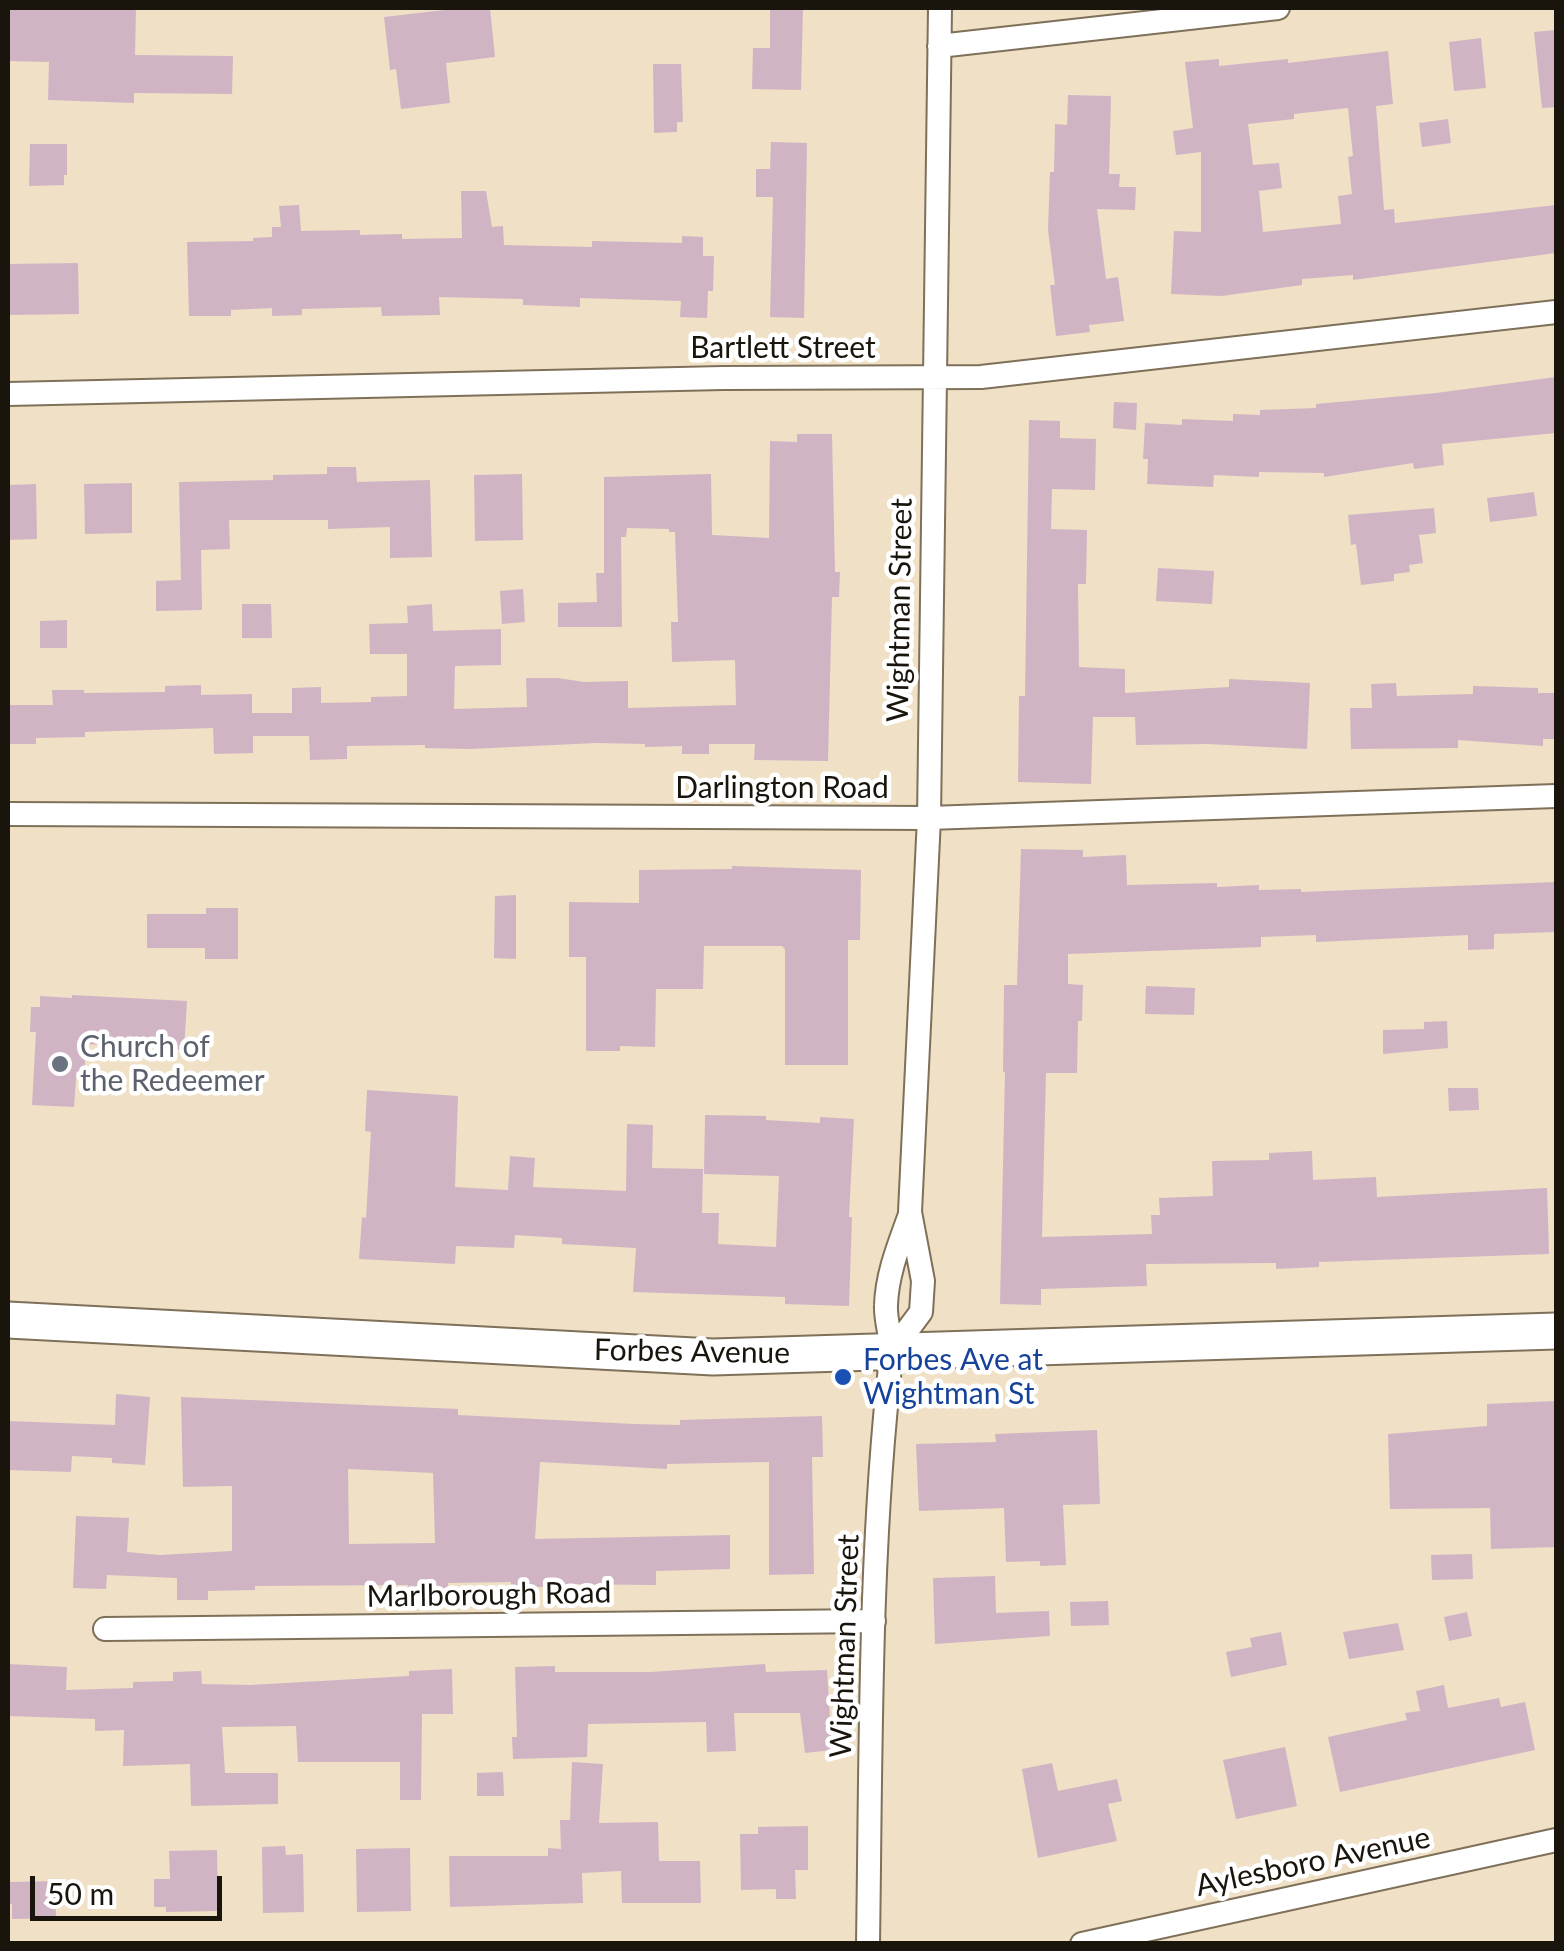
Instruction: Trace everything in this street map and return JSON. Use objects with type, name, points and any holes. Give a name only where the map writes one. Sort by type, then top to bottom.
[{"type":"main road","name":"Forbes Avenue","points":[[8,1320],[713,1356],[1556,1331]]},
{"type":"street","name":"Wightman Street","points":[[892,1352],[921,1312],[922,1281],[910,1212],[928,818],[940,8]]},
{"type":"street","points":[[939,46],[1278,8]]},
{"type":"street","name":"Bartlett Street","points":[[8,394],[705,378],[981,377],[1556,312]]},
{"type":"street","name":"Darlington Road","points":[[8,814],[928,818],[1556,796]]},
{"type":"street","name":"Wightman Street","points":[[868,1944],[874,1621],[883,1411],[892,1352],[886,1307],[910,1212]]},
{"type":"street","name":"Marlborough Road","points":[[105,1629],[874,1621]]},
{"type":"street","name":"Aylesboro Avenue","points":[[1082,1944],[1556,1840]]},
{"type":"building","points":[[8,8],[136,8],[135,55],[233,56],[232,94],[134,93],[134,103],[48,100],[49,62],[8,61]]},
{"type":"building","points":[[490,8],[495,57],[446,63],[450,103],[401,109],[396,69],[390,70],[384,17]]},
{"type":"building","points":[[770,8],[803,8],[801,90],[752,89],[753,48],[770,48]]},
{"type":"building","points":[[1556,30],[1556,107],[1542,108],[1534,32]]},
{"type":"building","points":[[1481,38],[1486,88],[1454,91],[1449,42]]},
{"type":"building","points":[[1388,51],[1393,104],[1376,106],[1384,210],[1394,209],[1395,223],[1556,205],[1556,253],[1353,280],[1353,275],[1302,279],[1302,285],[1222,296],[1171,294],[1174,231],[1201,232],[1201,152],[1176,155],[1173,131],[1193,128],[1185,62],[1219,59],[1219,66],[1288,59],[1288,63]],"holes":[[[1348,108],[1353,156],[1348,157],[1352,194],[1338,196],[1341,224],[1263,232],[1259,191],[1282,188],[1279,163],[1253,165],[1248,124]]]},
{"type":"building","points":[[653,64],[681,64],[683,122],[677,122],[677,132],[654,133]]},
{"type":"building","points":[[1068,95],[1111,96],[1109,174],[1120,174],[1119,187],[1136,187],[1135,210],[1097,209],[1106,279],[1118,277],[1124,321],[1089,325],[1090,332],[1056,336],[1050,285],[1055,285],[1048,230],[1050,172],[1054,172],[1055,124],[1067,125]]},
{"type":"building","points":[[1448,119],[1451,143],[1422,147],[1419,123]]},
{"type":"building","points":[[771,142],[807,143],[804,318],[770,317],[773,197],[756,197],[756,169],[770,169]]},
{"type":"building","points":[[30,144],[67,144],[64,185],[29,186]]},
{"type":"building","points":[[461,191],[486,191],[492,227],[503,226],[504,245],[592,247],[592,241],[682,243],[682,236],[703,237],[703,256],[714,256],[707,318],[680,317],[681,301],[580,298],[580,307],[523,305],[523,299],[439,297],[440,315],[382,316],[381,307],[302,309],[302,315],[272,316],[272,308],[231,310],[231,316],[189,316],[187,242],[272,237],[272,227],[281,227],[279,206],[299,205],[301,231],[360,230],[360,235],[402,234],[402,239],[462,238]]},
{"type":"building","points":[[78,263],[79,314],[8,315],[8,264]]},
{"type":"building","points":[[1556,377],[1556,433],[1442,444],[1444,465],[1414,469],[1413,463],[1324,477],[1324,473],[1214,475],[1213,487],[1147,484],[1148,459],[1143,459],[1145,423],[1182,425],[1182,419],[1233,421],[1233,414],[1260,415],[1260,410],[1316,408],[1316,404]]},
{"type":"building","points":[[1114,402],[1137,403],[1136,430],[1113,428]]},
{"type":"building","points":[[1029,420],[1060,421],[1060,438],[1096,439],[1095,490],[1052,489],[1051,529],[1087,530],[1086,584],[1078,584],[1079,667],[1125,669],[1125,693],[1229,687],[1229,679],[1310,683],[1307,749],[1136,745],[1135,717],[1093,717],[1091,784],[1018,782],[1019,696],[1025,696]]},
{"type":"building","points":[[797,434],[832,434],[835,572],[840,572],[839,597],[832,597],[828,761],[754,760],[755,744],[709,744],[709,754],[682,754],[682,746],[596,743],[469,749],[347,746],[347,759],[310,760],[309,736],[253,736],[253,753],[214,754],[213,728],[85,732],[85,737],[36,738],[36,744],[8,744],[8,705],[53,705],[52,690],[165,692],[165,686],[201,685],[201,695],[252,694],[252,713],[292,713],[292,688],[321,687],[321,703],[371,702],[371,697],[407,696],[407,654],[370,654],[369,624],[408,623],[407,606],[432,604],[433,631],[501,629],[501,665],[455,666],[454,709],[527,707],[526,678],[628,681],[628,708],[736,705],[735,660],[672,662],[671,622],[678,622],[675,532],[627,528],[626,537],[621,537],[622,627],[558,627],[558,603],[597,602],[596,573],[604,573],[604,477],[711,474],[712,535],[769,538],[770,441],[797,442]]},
{"type":"building","points":[[327,467],[356,467],[357,482],[430,480],[432,557],[390,558],[390,527],[328,529],[328,520],[229,520],[230,549],[201,550],[202,610],[156,611],[156,581],[181,580],[179,482],[273,480],[273,475],[327,474]]},
{"type":"building","points":[[522,474],[523,540],[475,541],[474,475]]},
{"type":"building","points":[[132,483],[132,533],[85,534],[84,484]]},
{"type":"building","points":[[36,484],[37,539],[8,540],[8,485]]},
{"type":"building","points":[[1534,492],[1537,516],[1490,522],[1487,498]]},
{"type":"building","points":[[1434,508],[1436,533],[1419,535],[1423,563],[1409,565],[1410,572],[1394,574],[1394,581],[1361,585],[1348,515]]},
{"type":"building","points":[[1158,568],[1214,571],[1212,604],[1156,601]]},
{"type":"building","points":[[523,589],[525,622],[502,624],[500,591]]},
{"type":"building","points":[[242,604],[271,604],[272,638],[242,638]]},
{"type":"building","points":[[67,620],[67,648],[40,648],[40,621]]},
{"type":"building","points":[[1396,683],[1397,696],[1473,694],[1473,686],[1538,688],[1538,693],[1556,693],[1556,739],[1543,739],[1543,746],[1458,740],[1458,748],[1351,749],[1350,708],[1372,708],[1371,684]]},
{"type":"building","points":[[1021,849],[1083,850],[1083,857],[1126,855],[1127,885],[1217,883],[1217,887],[1259,885],[1259,890],[1301,892],[1556,882],[1556,932],[1494,934],[1494,949],[1468,950],[1468,935],[1316,942],[1316,935],[1261,937],[1261,947],[1068,954],[1068,984],[1083,985],[1082,1021],[1078,1021],[1077,1073],[1046,1073],[1042,1237],[1152,1234],[1151,1215],[1160,1215],[1159,1198],[1213,1196],[1212,1161],[1269,1160],[1269,1153],[1312,1151],[1313,1180],[1376,1177],[1377,1197],[1547,1188],[1549,1254],[1319,1262],[1319,1267],[1276,1269],[1276,1263],[1146,1264],[1147,1286],[1041,1289],[1041,1305],[1000,1304],[1004,985],[1017,985]]},
{"type":"building","points":[[732,866],[861,870],[860,940],[848,940],[848,1065],[785,1065],[782,946],[704,946],[703,989],[656,989],[655,1047],[620,1046],[620,1051],[586,1051],[586,957],[569,957],[569,902],[639,903],[639,870]]},
{"type":"building","points":[[516,895],[516,959],[494,958],[495,896]]},
{"type":"building","points":[[206,908],[238,908],[238,959],[205,959],[205,948],[147,948],[147,914],[206,914]]},
{"type":"building","points":[[1146,986],[1195,988],[1194,1015],[1145,1014]]},
{"type":"building","name":"Church of the Redeemer","points":[[40,996],[187,1001],[184,1050],[86,1044],[84,1079],[76,1079],[74,1107],[32,1105],[36,1032],[30,1032],[31,1007],[40,1007]]},
{"type":"building","points":[[1447,1021],[1448,1048],[1383,1054],[1383,1030],[1424,1029],[1424,1022]]},
{"type":"building","points":[[1448,1088],[1478,1088],[1479,1110],[1449,1111]]},
{"type":"building","points":[[367,1090],[458,1096],[455,1187],[508,1190],[510,1156],[535,1158],[533,1187],[626,1191],[627,1124],[653,1125],[652,1168],[703,1169],[702,1213],[719,1213],[718,1244],[776,1247],[779,1176],[704,1174],[705,1115],[766,1116],[766,1120],[820,1123],[820,1117],[854,1119],[849,1306],[785,1304],[785,1297],[633,1292],[636,1248],[562,1244],[562,1238],[515,1235],[514,1248],[456,1246],[455,1264],[359,1259],[362,1217],[366,1218],[371,1132],[365,1131]]},
{"type":"building","points":[[116,1394],[150,1397],[145,1465],[72,1456],[71,1472],[8,1470],[8,1421],[115,1425]]},
{"type":"building","points":[[181,1397],[458,1409],[458,1415],[634,1424],[822,1416],[823,1457],[812,1457],[814,1574],[769,1575],[769,1462],[667,1464],[667,1469],[540,1462],[535,1539],[730,1535],[730,1569],[656,1571],[656,1585],[511,1587],[511,1582],[448,1583],[448,1589],[408,1590],[408,1585],[255,1586],[255,1590],[208,1591],[208,1600],[177,1600],[177,1578],[107,1575],[106,1589],[73,1588],[76,1516],[129,1518],[127,1552],[160,1555],[232,1551],[232,1486],[183,1487]],"holes":[[[348,1469],[433,1473],[435,1543],[349,1544]]]},
{"type":"building","points":[[1556,1401],[1556,1547],[1491,1549],[1490,1508],[1390,1509],[1388,1434],[1487,1426],[1487,1404]]},
{"type":"building","points":[[1097,1430],[1100,1504],[1063,1505],[1066,1565],[1006,1562],[1004,1508],[919,1511],[916,1444],[996,1442],[995,1434]]},
{"type":"building","points":[[1472,1554],[1473,1579],[1432,1580],[1431,1555]]},
{"type":"building","points":[[995,1576],[996,1613],[1049,1611],[1050,1636],[935,1644],[933,1578]]},
{"type":"building","points":[[1108,1601],[1109,1625],[1071,1626],[1070,1602]]},
{"type":"building","points":[[1467,1612],[1472,1636],[1449,1641],[1444,1617]]},
{"type":"building","points":[[1398,1623],[1404,1650],[1349,1659],[1343,1632]]},
{"type":"building","points":[[1281,1632],[1287,1665],[1231,1677],[1226,1652],[1252,1647],[1250,1638]]},
{"type":"building","points":[[8,1664],[67,1667],[66,1690],[133,1688],[133,1682],[173,1681],[173,1672],[201,1671],[202,1684],[250,1685],[409,1676],[409,1671],[452,1669],[453,1714],[422,1714],[421,1800],[400,1800],[400,1762],[298,1762],[296,1726],[222,1727],[225,1773],[278,1773],[278,1804],[191,1806],[190,1764],[123,1766],[124,1730],[95,1731],[95,1719],[8,1716]]},
{"type":"building","points":[[765,1664],[766,1672],[827,1670],[832,1750],[805,1753],[800,1713],[734,1713],[736,1751],[707,1752],[706,1722],[588,1724],[587,1757],[513,1759],[512,1737],[517,1737],[515,1667],[555,1666],[555,1672],[651,1672]]},
{"type":"building","points":[[1444,1685],[1448,1708],[1499,1698],[1501,1707],[1525,1702],[1535,1750],[1340,1792],[1328,1737],[1407,1720],[1405,1713],[1420,1711],[1416,1691]]},
{"type":"building","points":[[1285,1747],[1297,1806],[1236,1819],[1223,1760]]},
{"type":"building","points":[[572,1762],[603,1764],[599,1823],[658,1822],[659,1861],[700,1861],[701,1903],[622,1903],[621,1871],[582,1873],[583,1903],[450,1907],[449,1856],[548,1856],[548,1848],[561,1849],[560,1820],[570,1820]]},
{"type":"building","points":[[1052,1763],[1058,1791],[1117,1779],[1122,1801],[1108,1804],[1117,1841],[1038,1858],[1022,1769]]},
{"type":"building","points":[[503,1772],[504,1796],[477,1796],[477,1773]]},
{"type":"building","points":[[808,1826],[808,1870],[795,1870],[796,1899],[776,1899],[776,1889],[741,1890],[740,1834],[758,1834],[758,1827]]},
{"type":"building","points":[[285,1846],[286,1855],[303,1854],[304,1912],[263,1913],[262,1847]]},
{"type":"building","points":[[410,1848],[411,1911],[357,1912],[356,1849]]},
{"type":"building","points":[[217,1850],[218,1911],[166,1912],[166,1907],[154,1907],[154,1879],[170,1879],[169,1851]]},
{"type":"building","points":[[55,1881],[56,1918],[12,1919],[8,1882]]},
{"type":"place","name":"Church of the Redeemer","points":[[60,1064]]},
{"type":"place","name":"Forbes Ave at Wightman St","points":[[843,1377]]}]
